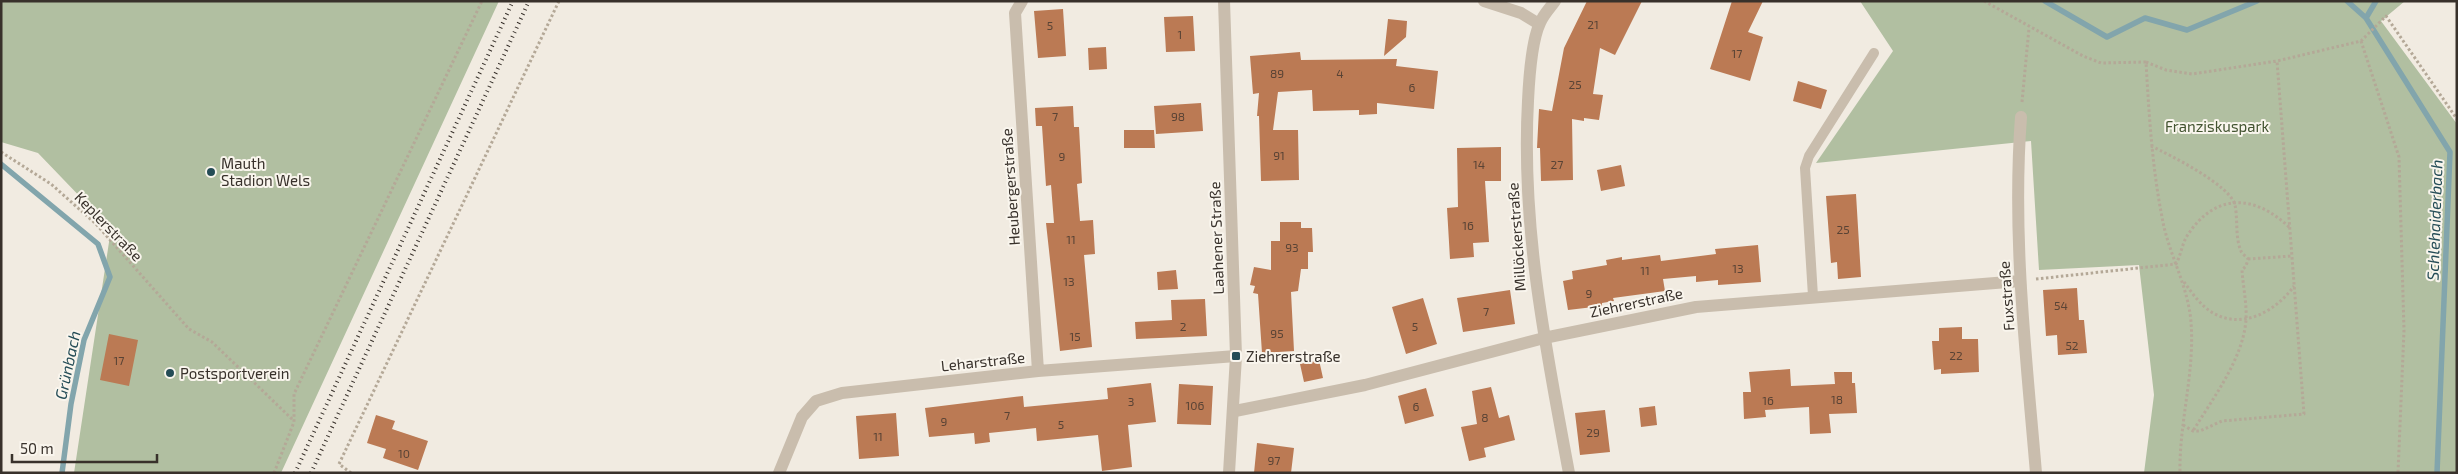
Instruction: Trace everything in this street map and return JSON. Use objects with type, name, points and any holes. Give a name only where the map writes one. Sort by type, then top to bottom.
[{"type":"street","name":"Heubergerstraße","points":[[1022,1],[1015,13],[1038,372]]},
{"type":"street","name":"Laahener Straße","points":[[1224,1],[1236,356],[1235,411],[1230,473]]},
{"type":"street","points":[[1484,1],[1521,14],[1539,24]]},
{"type":"street","name":"Millöckerstraße","points":[[1555,1],[1539,24],[1530,69],[1527,141],[1529,223],[1535,282],[1569,473]]},
{"type":"street","name":"Fuxstraße","points":[[2021,117],[2017,172],[2020,281],[2036,473]]},
{"type":"street","name":"Ziehrerstraße","points":[[1235,411],[1364,385],[1544,338],[1696,306],[2020,281]]},
{"type":"street","name":"Leharstraße","points":[[779,473],[802,418],[816,401],[842,392],[1038,372],[1236,356]]},
{"type":"lane","points":[[1813,296],[1805,168],[1809,156],[1874,53]]},
{"type":"path","points":[[274,473],[294,422],[294,394],[482,1]]},
{"type":"path","points":[[351,473],[339,464],[559,1]]},
{"type":"path","points":[[1984,1],[2029,28],[2083,56],[2101,63],[2146,62],[2166,70],[2192,74],[2277,60],[2361,41],[2386,16],[2457,119]]},
{"type":"path","points":[[2021,117],[2029,28]]},
{"type":"path","points":[[2361,41],[2399,157],[2404,330],[2398,473]]},
{"type":"path","points":[[2183,425],[2193,431],[2200,431],[2222,422],[2304,414],[2277,60]]},
{"type":"path","points":[[2146,62],[2152,146],[2162,218],[2176,264],[2184,282],[2200,303],[2213,313],[2228,318],[2246,318],[2272,310],[2284,300],[2294,286]]},
{"type":"path","points":[[2152,146],[2174,156],[2204,175],[2220,187],[2235,203],[2241,252],[2248,260]]},
{"type":"path","name":"Keplerstraße","points":[[1,152],[51,184],[96,224],[190,329],[212,342],[294,422]]},
{"type":"path","points":[[2176,264],[2186,238],[2199,219],[2214,208],[2235,203],[2252,203],[2278,216],[2290,228]]},
{"type":"path","points":[[2248,260],[2292,256]]},
{"type":"path","points":[[2193,431],[2234,359],[2244,332],[2246,318],[2242,270],[2248,260]]},
{"type":"path","points":[[2020,281],[2176,264]]},
{"type":"path","points":[[2180,473],[2180,450],[2190,373],[2191,322],[2184,282]]},
{"type":"green space","points":[[1,1],[499,1],[281,473],[74,473],[111,229],[38,153],[1,142]]},
{"type":"green space","name":"Franziskuspark","points":[[1860,1],[2405,1],[2381,21],[2457,124],[2457,473],[2144,473],[2154,395],[2139,265],[2039,270],[2031,141],[1816,163],[1893,51]]},
{"type":"building","points":[[1587,1],[1642,1],[1615,55],[1600,48],[1593,94],[1603,95],[1599,120],[1584,118],[1584,121],[1572,119],[1573,180],[1541,181],[1540,148],[1537,148],[1539,109],[1552,111],[1564,48]]},
{"type":"building","points":[[1732,1],[1763,1],[1748,32],[1763,37],[1750,81],[1710,69]]},
{"type":"building","points":[[1063,9],[1066,56],[1038,58],[1034,11]]},
{"type":"building","points":[[1193,16],[1195,51],[1166,52],[1164,17]]},
{"type":"building","points":[[1388,19],[1407,21],[1406,37],[1384,56]]},
{"type":"building","points":[[1106,47],[1107,69],[1089,70],[1088,48]]},
{"type":"building","points":[[1300,52],[1301,60],[1397,59],[1396,66],[1438,71],[1434,109],[1377,103],[1377,114],[1359,115],[1359,110],[1313,111],[1312,90],[1278,92],[1273,130],[1298,130],[1299,180],[1261,181],[1259,116],[1257,116],[1259,93],[1253,94],[1250,56]]},
{"type":"building","points":[[1798,81],[1827,90],[1821,109],[1793,101]]},
{"type":"building","points":[[1201,103],[1203,131],[1156,134],[1154,106]]},
{"type":"building","points":[[1073,106],[1074,127],[1079,127],[1082,183],[1077,184],[1080,221],[1093,220],[1095,254],[1084,255],[1092,347],[1060,351],[1046,223],[1054,223],[1051,185],[1046,186],[1042,126],[1036,126],[1035,108]]},
{"type":"building","points":[[1124,130],[1154,130],[1155,148],[1124,148]]},
{"type":"building","points":[[1501,147],[1501,181],[1485,181],[1489,242],[1473,243],[1474,257],[1450,259],[1447,208],[1458,207],[1457,148]]},
{"type":"building","points":[[1621,165],[1625,186],[1601,191],[1597,170]]},
{"type":"building","points":[[1856,194],[1861,277],[1838,279],[1837,262],[1831,263],[1826,196]]},
{"type":"building","points":[[1280,222],[1301,222],[1301,228],[1312,228],[1313,252],[1308,252],[1308,269],[1301,269],[1298,291],[1291,292],[1294,351],[1262,353],[1258,294],[1253,293],[1255,286],[1250,285],[1254,267],[1271,270],[1271,241],[1280,241]]},
{"type":"building","points":[[1758,245],[1761,282],[1718,285],[1718,280],[1696,282],[1696,276],[1663,279],[1665,291],[1613,298],[1614,301],[1602,303],[1602,306],[1568,310],[1563,281],[1573,279],[1572,271],[1607,265],[1606,260],[1622,257],[1622,260],[1660,255],[1661,261],[1716,254],[1715,249]]},
{"type":"building","points":[[1176,270],[1178,289],[1158,290],[1157,272]]},
{"type":"building","points":[[2077,288],[2079,320],[2084,320],[2087,353],[2058,355],[2057,335],[2046,336],[2043,290]]},
{"type":"building","points":[[1510,290],[1515,324],[1463,332],[1457,298]]},
{"type":"building","points":[[1423,298],[1437,344],[1406,354],[1392,307]]},
{"type":"building","points":[[1205,299],[1207,336],[1136,339],[1135,322],[1172,320],[1171,300]]},
{"type":"building","points":[[1962,327],[1962,339],[1978,339],[1979,372],[1941,374],[1941,369],[1934,370],[1932,341],[1939,341],[1939,328]]},
{"type":"building","points":[[109,334],[138,340],[129,386],[100,380]]},
{"type":"building","points":[[1319,360],[1323,378],[1304,382],[1300,364]]},
{"type":"building","points":[[1790,369],[1791,386],[1835,384],[1834,372],[1852,372],[1852,383],[1855,383],[1857,413],[1829,414],[1831,433],[1810,434],[1809,407],[1765,410],[1766,417],[1744,419],[1743,392],[1751,392],[1749,372]]},
{"type":"building","points":[[1151,383],[1156,422],[1128,425],[1132,467],[1102,471],[1098,435],[1037,441],[1036,428],[989,433],[990,442],[975,444],[974,433],[929,437],[925,408],[1023,396],[1024,407],[1108,399],[1107,388]]},
{"type":"building","points":[[1179,384],[1213,386],[1211,425],[1177,424]]},
{"type":"building","points":[[1491,387],[1499,418],[1509,415],[1515,440],[1484,448],[1486,457],[1469,461],[1461,427],[1477,424],[1472,391]]},
{"type":"building","points":[[1426,388],[1434,416],[1405,424],[1398,396]]},
{"type":"building","points":[[1655,406],[1657,425],[1641,427],[1639,408]]},
{"type":"building","points":[[1605,410],[1610,452],[1580,455],[1575,413]]},
{"type":"building","points":[[896,413],[899,456],[859,459],[856,416]]},
{"type":"building","points":[[376,415],[395,421],[392,429],[428,441],[418,470],[383,458],[386,449],[367,443]]},
{"type":"building","points":[[1257,443],[1294,448],[1291,473],[1254,473]]},
{"type":"waterway","name":"Schlehaiderbach","points":[[2045,1],[2107,37],[2145,18],[2187,30],[2257,1]]},
{"type":"waterway","name":"Schlehaiderbach","points":[[2347,1],[2366,18],[2450,152],[2437,473]]},
{"type":"waterway","points":[[2366,18],[2376,1]]},
{"type":"waterway","name":"Grünbach","points":[[1,164],[98,244],[110,277],[84,340],[71,404],[62,473]]},
{"type":"railway","points":[[295,473],[513,1]]},
{"type":"railway","points":[[311,473],[529,1]]},
{"type":"place","name":"Mauth Stadion Wels","points":[[211,172]]},
{"type":"place","name":"Ziehrerstraße","points":[[1236,356]]},
{"type":"place","name":"Postsportverein","points":[[170,373]]}]
